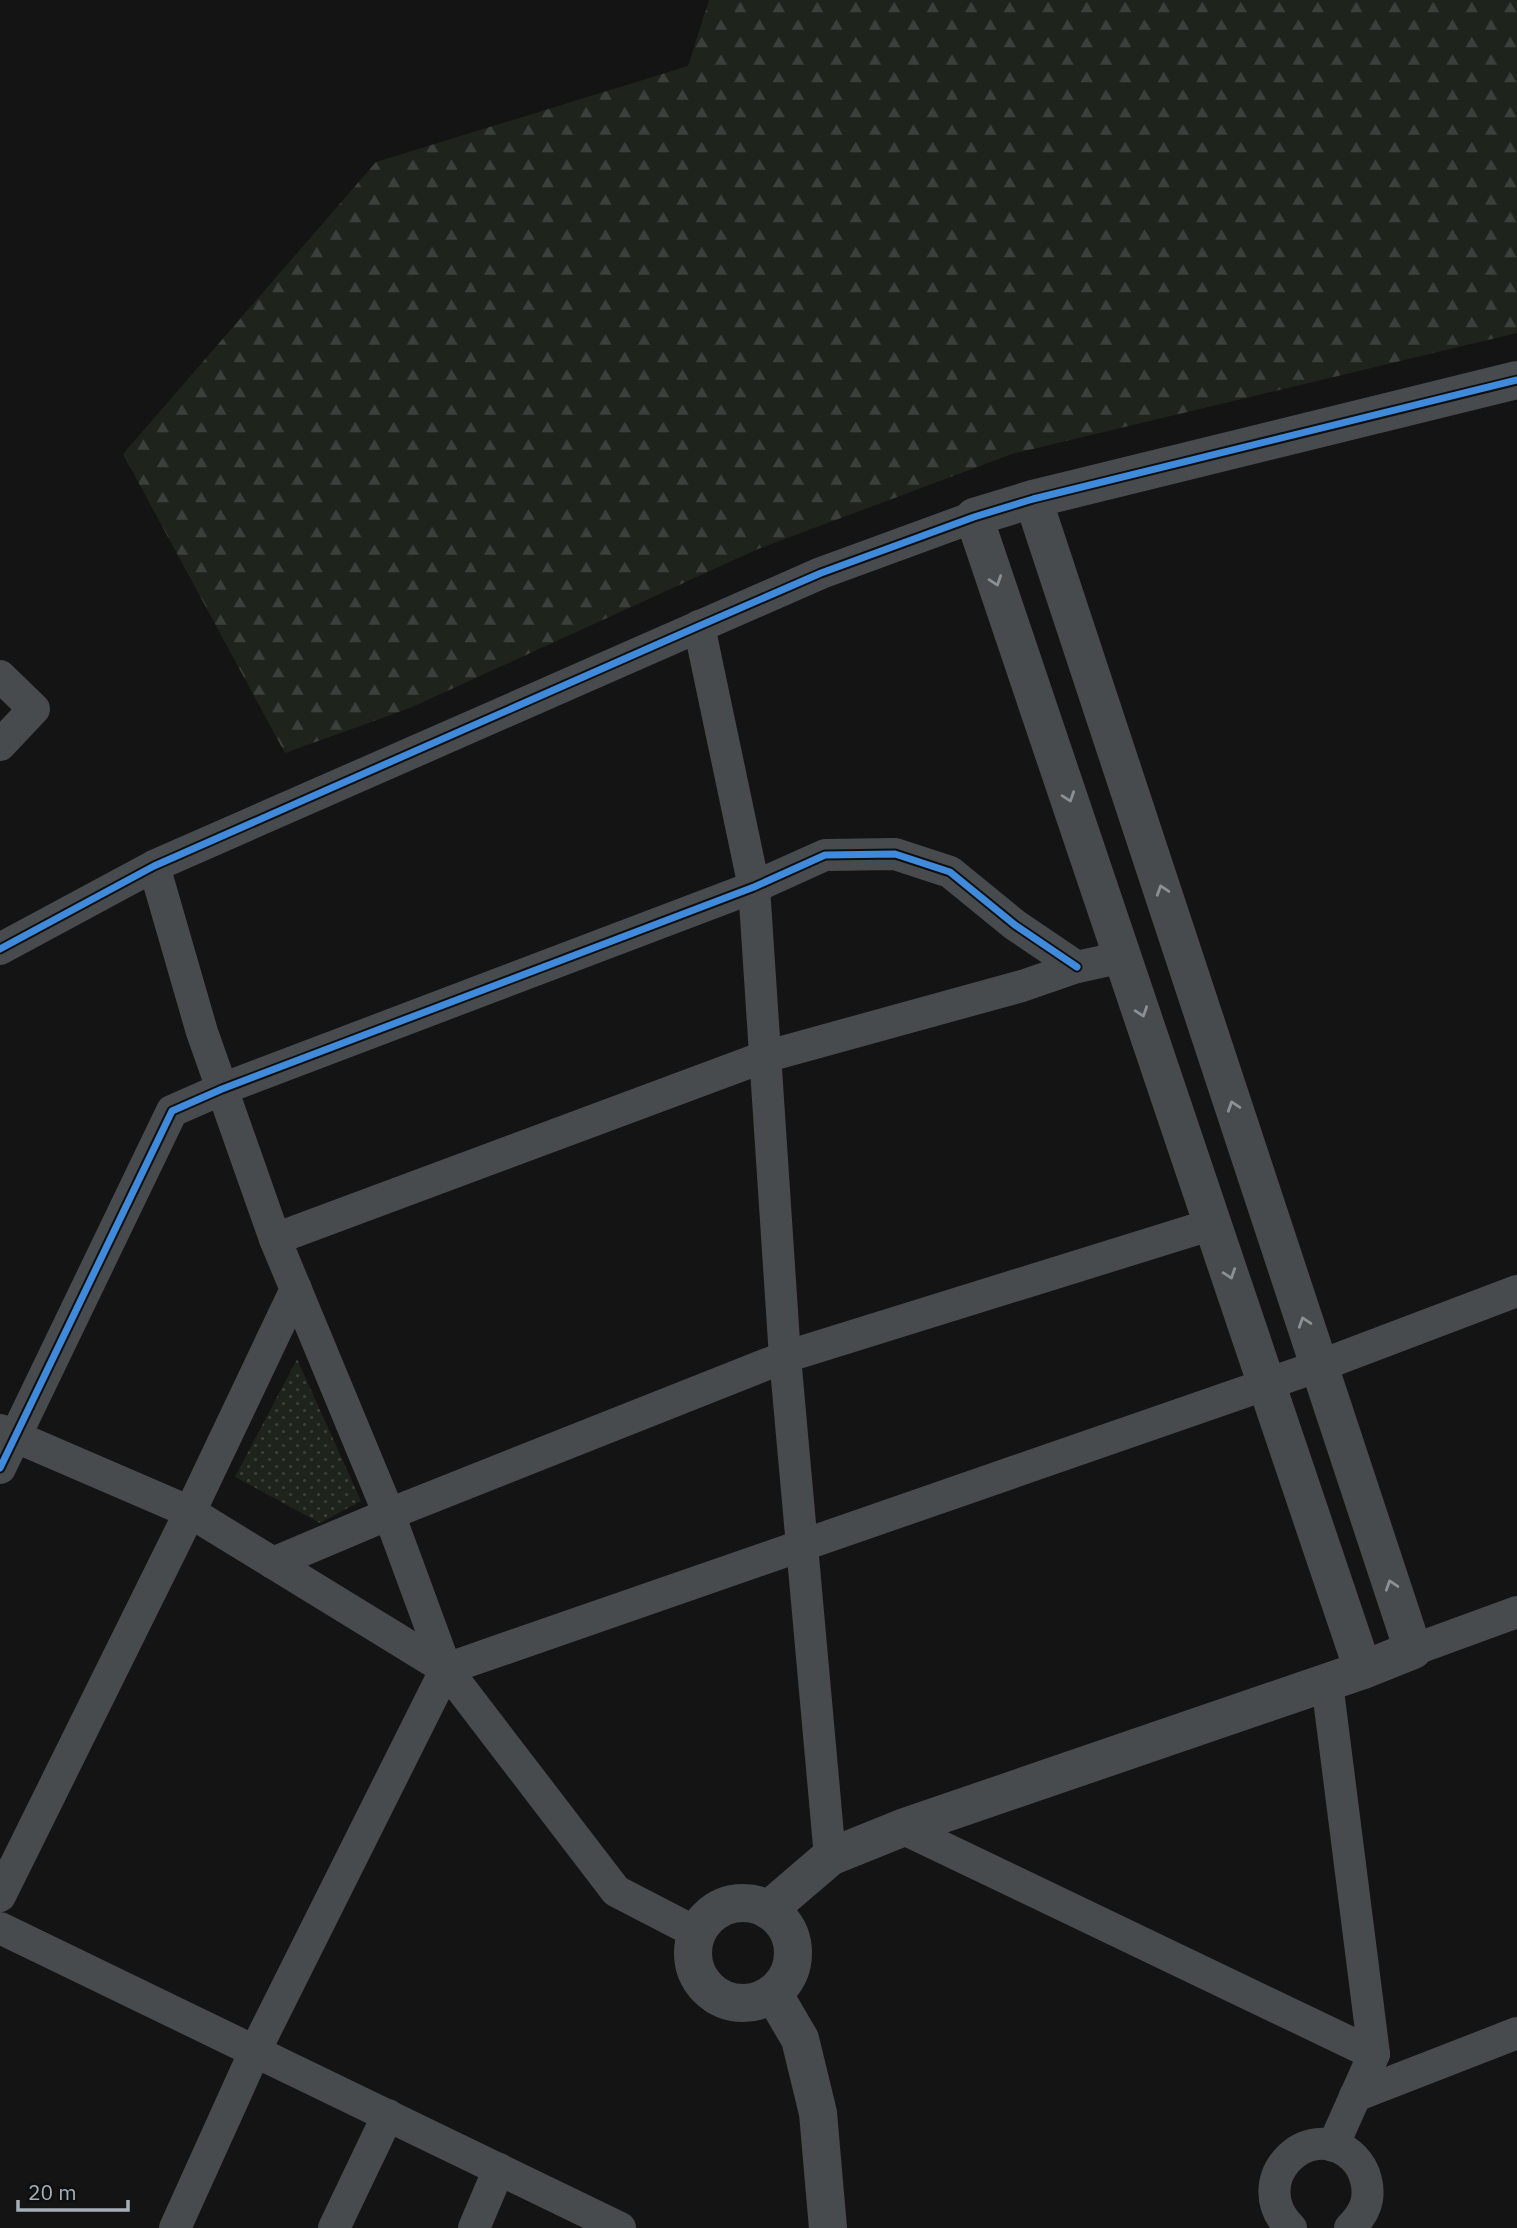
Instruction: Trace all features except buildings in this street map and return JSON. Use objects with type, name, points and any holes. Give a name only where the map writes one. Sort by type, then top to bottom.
[{"type":"street","points":[[0,948],[154,866],[821,573],[974,517],[1032,499],[1517,380]]},
{"type":"street","points":[[1032,499],[1413,1650]]},
{"type":"street","points":[[974,517],[1363,1670]]},
{"type":"street","points":[[699,626],[754,887],[785,1357],[830,1857]]},
{"type":"street","points":[[0,676],[34,709],[0,745]]},
{"type":"street","points":[[0,1468],[8,1433],[172,1111],[222,1089],[754,887],[825,855],[895,854],[950,872],[1015,925],[1077,967]]},
{"type":"street","points":[[154,866],[202,1032],[275,1239],[389,1514],[446,1669],[617,1892],[697,1933]]},
{"type":"street","points":[[275,1239],[764,1057],[1022,986],[1077,967],[1123,957]]},
{"type":"street","points":[[273,1563],[389,1514],[785,1357],[1213,1224]]},
{"type":"street","points":[[0,1896],[190,1512],[296,1289]]},
{"type":"street","points":[[175,2228],[255,2051],[446,1669],[1319,1366],[1517,1290]]},
{"type":"street","points":[[8,1433],[190,1512],[446,1669]]},
{"type":"street","points":[[768,1910],[830,1857],[902,1828],[1327,1683],[1517,1612]]},
{"type":"street","points":[[1327,1683],[1374,2054],[1334,2146]]},
{"type":"street","points":[[902,1828],[1374,2054]]},
{"type":"street","points":[[736,1904],[753,1904],[768,1910],[781,1921],[789,1935],[793,1950],[791,1967],[784,1981],[773,1993],[759,2000],[742,2003],[726,2000],[712,1992],[701,1980],[694,1965],[693,1949],[697,1933],[706,1919],[720,1909],[736,1904]]},
{"type":"street","points":[[0,1928],[620,2228]]},
{"type":"street","points":[[773,1993],[800,2039],[818,2113],[828,2228]]},
{"type":"street","points":[[1355,2096],[1517,2033]]},
{"type":"street","points":[[334,2228],[388,2115]]},
{"type":"street","points":[[1289,2228],[1274,2199],[1274,2182],[1280,2167],[1291,2155],[1304,2147],[1319,2144],[1334,2146],[1347,2152],[1359,2163],[1365,2176],[1368,2191],[1366,2205],[1360,2219],[1350,2228]]},
{"type":"street","points":[[474,2228],[499,2169]]},
{"type":"green space","points":[[709,0],[1517,0],[1517,333],[1012,454],[758,549],[410,708],[285,753],[123,454],[376,162],[688,66]]},
{"type":"green space","points":[[297,1359],[361,1501],[320,1523],[235,1477]]},
{"type":"cycle path","points":[[0,949],[154,866],[821,573],[974,517],[1033,499],[1517,380]]},
{"type":"cycle path","points":[[0,1468],[172,1111],[222,1089],[754,887],[825,855],[895,854],[950,872],[1015,925],[1077,967]]}]
